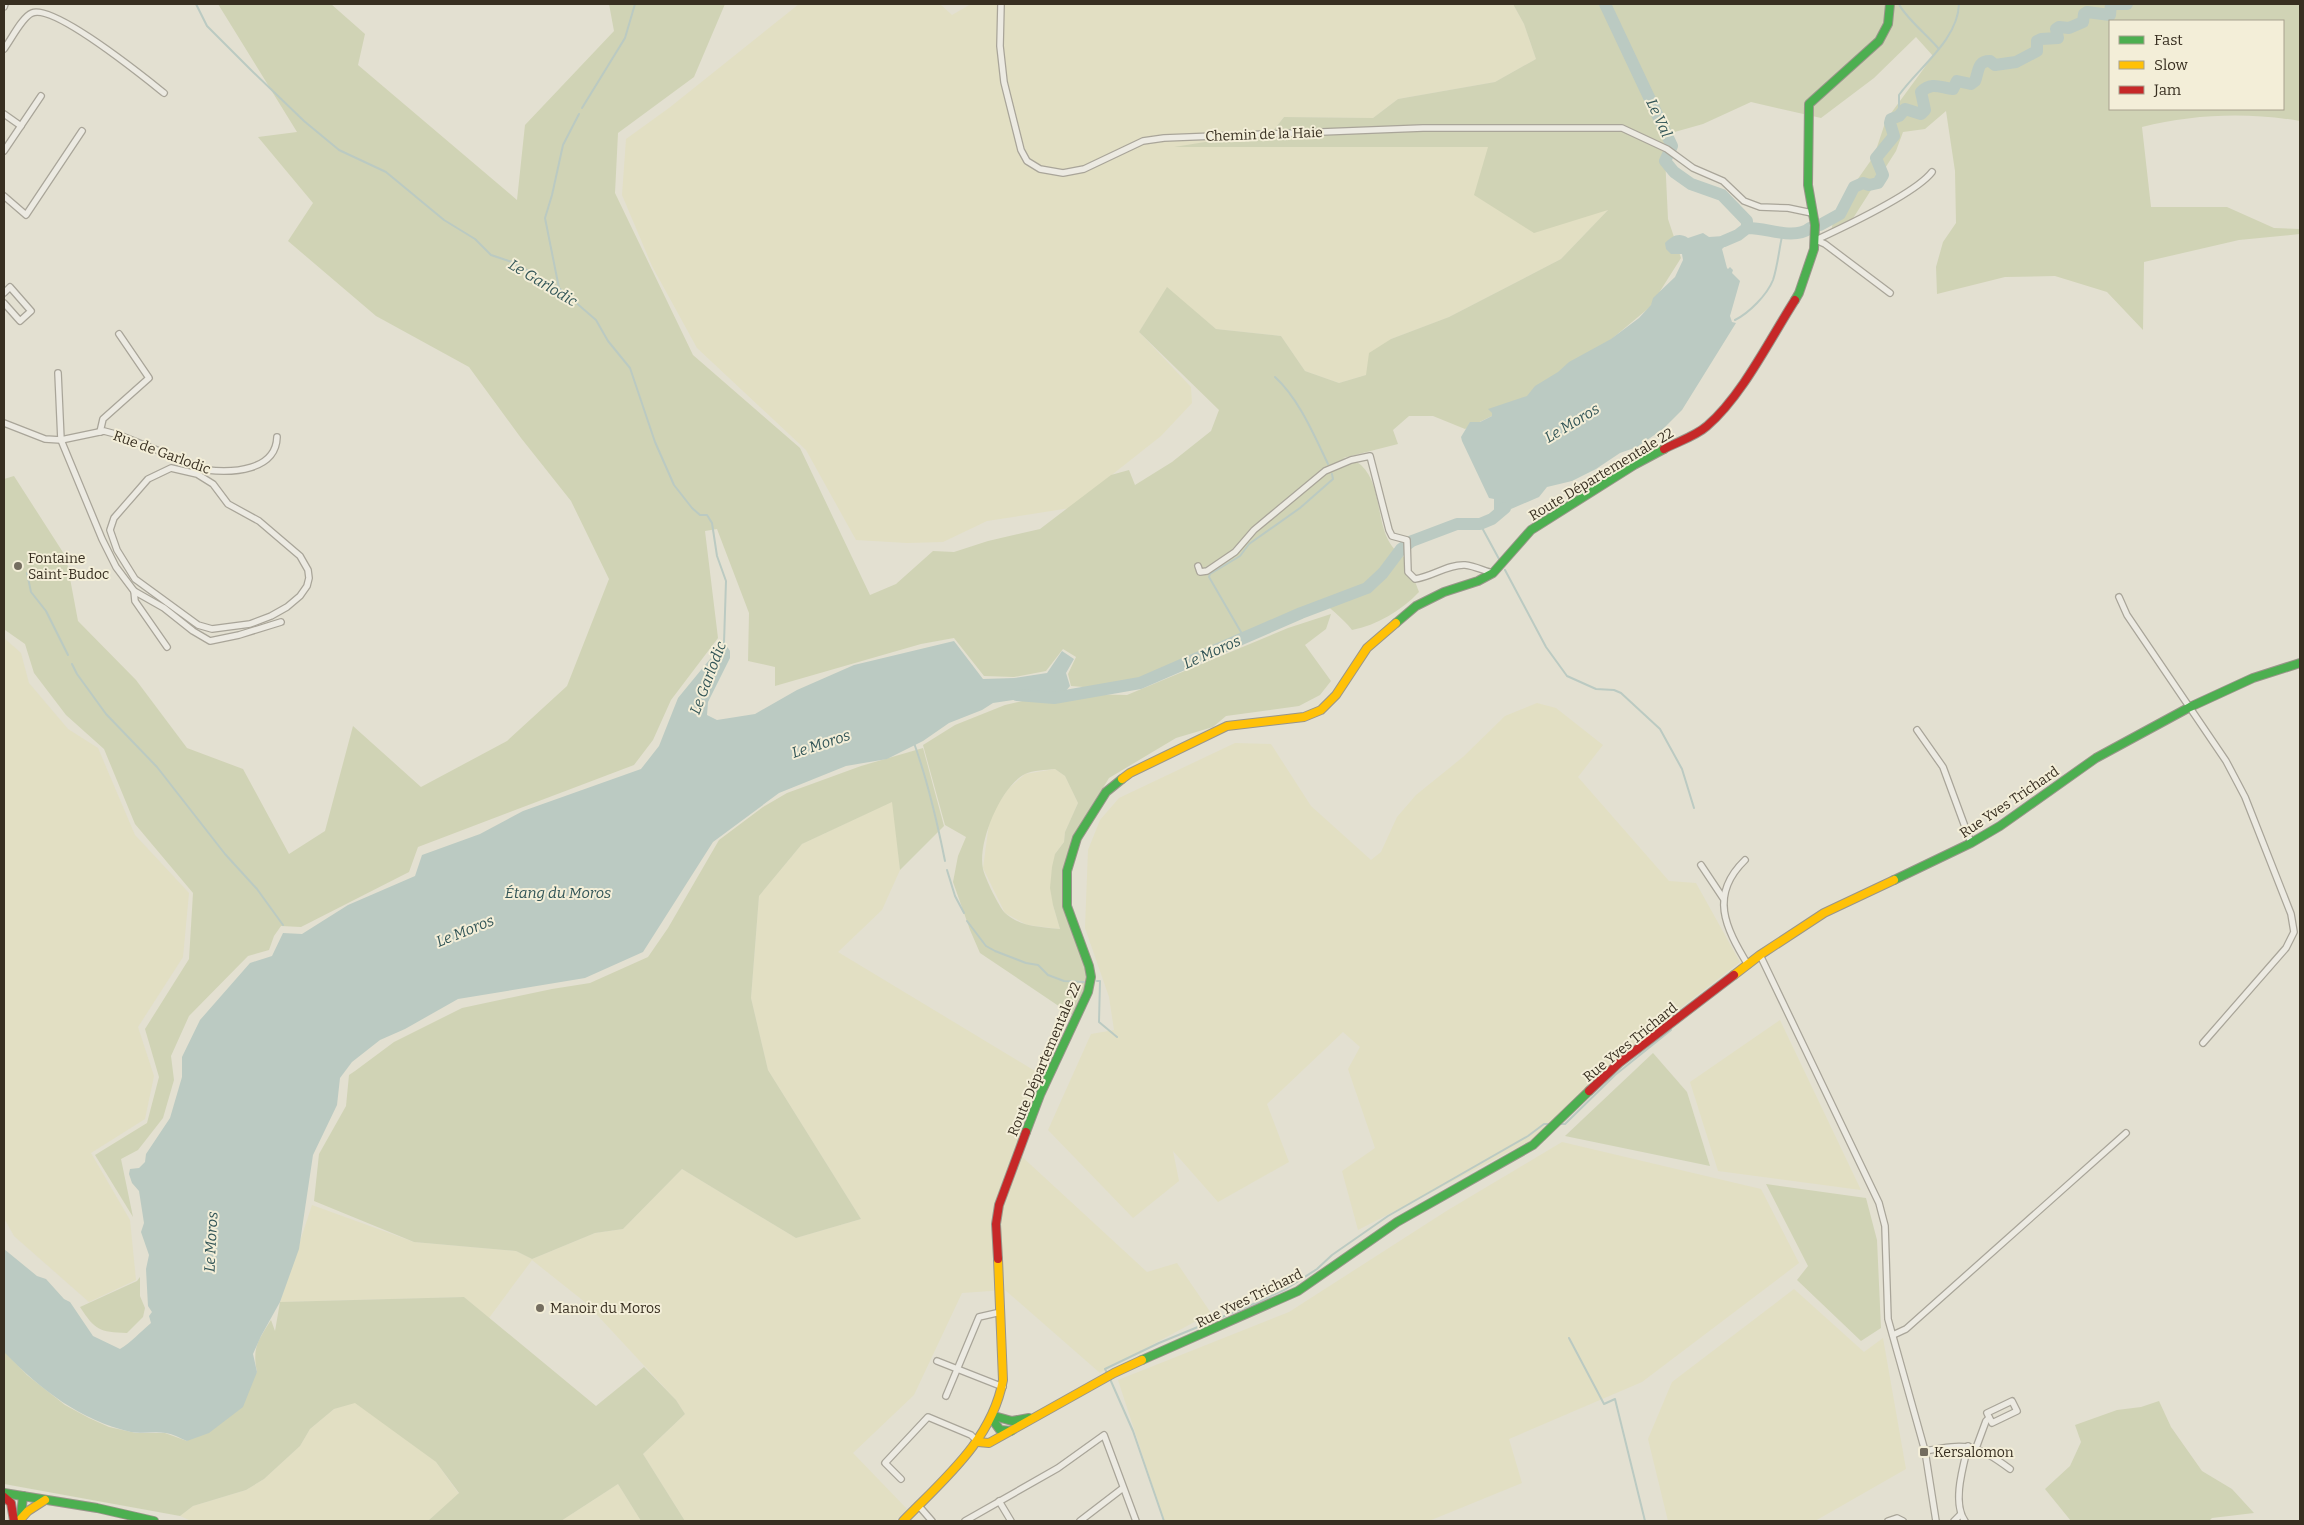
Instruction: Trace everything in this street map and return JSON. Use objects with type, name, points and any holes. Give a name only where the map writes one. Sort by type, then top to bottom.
[{"type":"main road","name":"Route Départementale 22","points":[[903,1521],[978,1442],[993,1418],[1003,1387],[996,1224],[999,1205],[1040,1095],[1088,992],[1091,978],[1089,966],[1067,906],[1067,871],[1077,838],[1106,792],[1130,773],[1227,726],[1313,715],[1336,695],[1367,648],[1399,619],[1427,600],[1493,573],[1504,564],[1531,530],[1634,465],[1706,427],[1721,412],[1740,387],[1799,294],[1816,240],[1808,185],[1809,104],[1830,82],[1881,38],[1887,28],[1890,4]]},
{"type":"main road","name":"Rue Yves Trichard","points":[[1011,1431],[1031,1418],[1114,1373],[1298,1291],[1397,1222],[1533,1145],[1550,1131],[1619,1063],[1760,955],[1824,913],[1946,857],[1971,843],[2000,826],[2096,758],[2190,707],[2253,678],[2300,663]]},
{"type":"main road","points":[[993,1418],[1012,1421],[1031,1418]]},
{"type":"main road","points":[[993,1418],[1000,1430],[1011,1431]]},
{"type":"main road","points":[[978,1442],[989,1443],[1011,1431]]},
{"type":"main road","points":[[4,1493],[154,1521]]},
{"type":"main road","points":[[14,1513],[23,1496]]},
{"type":"main road","points":[[18,1520],[23,1508],[23,1496]]},
{"type":"main road","points":[[4,1497],[11,1503],[18,1520]]},
{"type":"main road","points":[[18,1520],[45,1500]]},
{"type":"street","name":"Chemin de la Haie","points":[[1001,4],[1000,46],[1004,82],[1021,150],[1027,161],[1040,170],[1063,173],[1084,169],[1143,141],[1164,138],[1423,128],[1622,128],[1667,149],[1693,168],[1723,181],[1744,201],[1760,207],[1788,208],[1812,213]]},
{"type":"street","points":[[4,49],[25,18],[32,13],[40,12],[82,32],[164,92]]},
{"type":"street","points":[[4,151],[41,96]]},
{"type":"street","points":[[4,114],[21,126]]},
{"type":"street","points":[[4,196],[26,215],[82,131]]},
{"type":"street","points":[[1816,240],[1908,191],[1926,180],[1932,172]]},
{"type":"street","points":[[1816,240],[1825,244],[1890,294]]},
{"type":"street","points":[[4,293],[10,287],[31,311],[20,321],[4,303]]},
{"type":"street","points":[[100,432],[103,419],[149,378],[119,334]]},
{"type":"street","points":[[58,373],[61,440],[102,539],[121,573],[134,591],[164,608],[193,631],[210,641],[239,635],[281,622]]},
{"type":"street","name":"Rue de Garlodic","points":[[4,422],[45,439],[61,440],[100,432],[120,435],[207,470],[221,472],[258,466],[266,460],[276,446],[277,437]]},
{"type":"street","points":[[170,456],[171,468]]},
{"type":"street","points":[[1198,566],[1200,572],[1207,571],[1235,552],[1254,530],[1325,471],[1351,460],[1370,456],[1389,530],[1392,536],[1407,540],[1407,570],[1415,579],[1454,566],[1467,565],[1493,573]]},
{"type":"street","points":[[171,468],[197,474],[213,484],[228,504],[259,521],[300,556],[308,570],[309,578],[307,586],[300,596],[271,616],[250,624],[212,630],[198,625],[135,578],[117,550],[110,530],[114,518],[148,479],[158,472],[171,468]]},
{"type":"street","points":[[134,591],[135,601],[167,647]]},
{"type":"street","points":[[2119,596],[2127,616],[2226,761],[2245,798],[2291,914],[2294,932],[2286,948],[2203,1043]]},
{"type":"street","points":[[1917,730],[1943,768],[1971,843]]},
{"type":"street","points":[[1723,898],[1736,869],[1745,860]]},
{"type":"street","points":[[1701,865],[1723,898],[1727,927],[1748,965]]},
{"type":"street","points":[[1760,955],[1879,1203],[1885,1226],[1888,1319],[1925,1451],[1936,1521]]},
{"type":"street","points":[[1893,1335],[1906,1330],[2126,1133]]},
{"type":"street","points":[[946,1396],[980,1317],[1001,1312]]},
{"type":"street","points":[[937,1361],[1003,1387]]},
{"type":"street","points":[[2012,1401],[2017,1411],[1992,1423],[1989,1418],[1987,1413],[2012,1401]]},
{"type":"street","points":[[901,1479],[885,1463],[928,1417],[972,1435],[978,1442]]},
{"type":"street","points":[[1976,1448],[1986,1420],[1989,1418]]},
{"type":"street","points":[[964,1521],[1058,1468],[1104,1435],[1136,1521]]},
{"type":"street","points":[[1925,1451],[1949,1446],[1968,1446],[1988,1453],[2010,1469]]},
{"type":"street","points":[[1965,1521],[1960,1516],[1960,1482],[1968,1446]]},
{"type":"street","points":[[1080,1521],[1123,1488]]},
{"type":"street","points":[[999,1502],[1011,1521]]},
{"type":"street","points":[[918,1506],[932,1521]]},
{"type":"street","points":[[1954,1521],[1960,1516]]},
{"type":"street","points":[[1888,1521],[1897,1518],[1904,1521]]},
{"type":"shaded area","points":[[799,4],[940,4],[952,15],[971,4],[1513,4],[1524,24],[1536,59],[1495,82],[1398,99],[1373,118],[1284,117],[1273,131],[1178,147],[1488,147],[1609,209],[1561,259],[1449,317],[1391,339],[1366,375],[1339,383],[1305,371],[1281,336],[1216,329],[1167,288],[1139,332],[1191,387],[1192,403],[1161,436],[1070,508],[987,521],[943,542],[907,543],[856,540],[806,450],[697,348],[652,266],[622,195],[626,139],[669,108]]},
{"type":"shaded area","points":[[4,638],[21,653],[29,683],[68,729],[98,748],[135,835],[189,893],[183,957],[138,1027],[154,1076],[145,1119],[91,1153],[130,1220],[136,1280],[89,1302],[14,1236],[4,1218]]},
{"type":"shaded area","points":[[1537,703],[1556,708],[1603,745],[1578,777],[1669,881],[1696,883],[1740,962],[1682,1007],[1594,1082],[1538,1137],[1358,1230],[1342,1171],[1375,1148],[1348,1069],[1360,1047],[1343,1032],[1267,1104],[1289,1162],[1218,1202],[1173,1151],[1179,1181],[1133,1218],[1048,1130],[1091,1034],[1114,1030],[1109,997],[1085,928],[1088,850],[1100,820],[1119,798],[1235,743],[1271,744],[1311,806],[1371,860],[1381,852],[1397,817],[1416,795],[1463,757],[1505,716]]},
{"type":"shaded area","points":[[1055,769],[1065,776],[1078,803],[1065,832],[1064,842],[1055,854],[1053,905],[1060,929],[1027,925],[1005,913],[983,868],[989,824],[996,807],[1008,789],[1025,774]]},
{"type":"shaded area","points":[[893,801],[900,870],[882,910],[838,952],[1045,1077],[1018,1153],[1147,1272],[1177,1263],[1211,1313],[1100,1373],[1005,1290],[962,1293],[914,1395],[853,1453],[907,1509],[895,1521],[685,1521],[643,1454],[685,1414],[676,1400],[586,1303],[532,1260],[489,1318],[464,1297],[280,1302],[312,1205],[414,1242],[516,1251],[532,1259],[595,1233],[623,1229],[682,1169],[796,1238],[861,1219],[768,1070],[751,998],[759,896],[802,844]]},
{"type":"shaded area","points":[[1780,1020],[1861,1190],[1718,1171],[1690,1082]]},
{"type":"shaded area","points":[[1562,1142],[1761,1189],[1799,1263],[1642,1382],[1509,1439],[1522,1483],[1429,1521],[1164,1521],[1118,1380],[1289,1312],[1448,1210]]},
{"type":"shaded area","points":[[1794,1289],[1864,1352],[1883,1338],[1906,1469],[1815,1521],[1668,1521],[1648,1439],[1672,1382]]},
{"type":"shaded area","points":[[356,1402],[436,1462],[459,1494],[428,1521],[191,1521],[180,1516],[193,1506],[246,1490],[264,1479],[300,1446],[310,1429],[334,1409]]},
{"type":"shaded area","points":[[618,1484],[641,1521],[561,1521]]},
{"type":"green space","points":[[218,4],[331,4],[365,34],[358,65],[517,200],[525,125],[614,31],[609,4],[725,4],[694,77],[618,133],[615,193],[693,355],[800,448],[870,595],[896,584],[933,551],[954,552],[988,541],[1040,529],[1111,475],[1129,470],[1135,485],[1172,462],[1211,431],[1219,410],[1139,332],[1167,287],[1216,329],[1281,336],[1305,371],[1339,383],[1366,375],[1369,353],[1391,339],[1449,317],[1561,259],[1608,210],[1534,233],[1474,195],[1488,147],[1174,147],[1273,131],[1284,117],[1373,118],[1398,99],[1495,82],[1536,59],[1524,24],[1513,4],[2300,4],[2300,121],[2261,116],[2221,116],[2181,119],[2142,127],[2151,207],[2227,207],[2274,228],[2300,229],[2300,234],[2239,240],[2144,262],[2143,330],[2107,292],[2055,276],[2005,277],[1937,294],[1936,267],[1943,242],[1956,223],[1955,171],[1946,111],[1925,129],[1903,132],[1896,151],[1850,223],[1831,231],[1836,210],[1874,156],[1886,120],[1933,56],[1916,37],[1874,78],[1821,118],[1751,102],[1703,124],[1664,135],[1668,219],[1681,258],[1650,307],[1590,357],[1529,398],[1465,429],[1433,416],[1409,416],[1393,430],[1398,444],[1343,458],[1361,465],[1369,475],[1388,539],[1395,550],[1406,558],[1419,592],[1388,616],[1361,628],[1352,630],[1323,601],[1253,638],[1202,653],[1170,670],[1121,690],[1071,686],[1068,674],[1076,657],[1063,649],[1046,671],[1014,677],[984,676],[954,638],[921,644],[775,686],[775,667],[748,661],[749,613],[717,529],[705,531],[718,638],[671,700],[653,740],[634,765],[418,847],[409,872],[301,927],[281,926],[274,936],[269,950],[248,956],[189,1016],[171,1056],[174,1080],[163,1118],[138,1150],[121,1159],[133,1217],[95,1155],[147,1123],[159,1077],[145,1029],[189,959],[193,893],[135,824],[104,749],[66,715],[34,673],[25,644],[5,630],[4,479],[14,476],[66,557],[78,621],[136,680],[187,748],[243,769],[289,854],[325,831],[353,726],[421,787],[507,741],[567,686],[609,579],[571,501],[521,438],[469,367],[376,316],[288,241],[313,203],[258,137],[297,132]]},
{"type":"green space","points":[[1331,614],[1326,629],[1305,645],[1331,681],[1320,695],[1299,706],[1226,716],[1213,727],[1176,738],[1109,778],[1078,829],[1063,875],[1063,903],[1091,977],[1072,1015],[980,953],[953,882],[958,856],[966,837],[945,825],[923,745],[955,725],[1005,705],[1035,698],[1079,694],[1127,695],[1288,628]],"holes":[[[1055,769],[1065,776],[1078,803],[1065,832],[1064,842],[1055,854],[1052,867],[1050,888],[1060,929],[1031,926],[1017,921],[1005,913],[989,885],[983,869],[982,858],[987,831],[1000,802],[1016,780],[1028,773]]]},
{"type":"green space","points":[[923,748],[944,826],[900,870],[892,802],[802,844],[759,896],[751,998],[768,1070],[861,1219],[796,1238],[682,1169],[623,1229],[595,1233],[532,1259],[516,1251],[414,1242],[314,1201],[319,1154],[346,1106],[349,1075],[394,1042],[462,1008],[590,983],[648,957],[668,928],[719,840],[763,807],[787,793],[861,766]]},
{"type":"green space","points":[[1653,1053],[1687,1092],[1710,1166],[1565,1136]]},
{"type":"green space","points":[[1766,1184],[1866,1198],[1877,1240],[1881,1328],[1861,1341],[1797,1280],[1808,1266]]},
{"type":"green space","points":[[140,1277],[140,1296],[145,1308],[143,1317],[127,1333],[110,1332],[99,1328],[90,1321],[80,1307],[137,1281]]},
{"type":"green space","points":[[464,1297],[596,1406],[644,1367],[676,1400],[685,1414],[643,1454],[685,1521],[641,1521],[618,1484],[561,1521],[428,1521],[459,1493],[436,1462],[355,1403],[334,1409],[310,1429],[300,1446],[264,1479],[246,1490],[193,1506],[180,1516],[4,1484],[4,1345],[6,1353],[27,1375],[65,1405],[89,1418],[109,1427],[136,1433],[165,1433],[187,1441],[257,1372],[255,1356],[257,1344],[271,1320],[275,1331],[280,1302]]},
{"type":"green space","points":[[2159,1401],[2171,1427],[2202,1471],[2232,1489],[2254,1513],[2212,1518],[2209,1521],[2071,1521],[2045,1489],[2070,1466],[2081,1442],[2075,1425],[2117,1410],[2141,1407]]},
{"type":"water","points":[[1703,233],[1709,237],[1738,235],[1739,238],[1731,241],[1722,249],[1727,268],[1730,267],[1733,270],[1732,273],[1740,281],[1730,316],[1732,322],[1736,323],[1682,410],[1663,429],[1637,447],[1620,453],[1596,469],[1572,481],[1547,487],[1539,497],[1511,509],[1493,520],[1491,516],[1494,514],[1494,499],[1489,498],[1461,437],[1470,422],[1480,422],[1492,416],[1488,409],[1527,396],[1535,386],[1558,372],[1569,362],[1611,339],[1639,318],[1651,305],[1653,298],[1675,277],[1683,260],[1682,254],[1671,254],[1666,249],[1665,243],[1670,238],[1676,236],[1682,235],[1688,238]]},
{"type":"water","name":"Étang du Moros","points":[[954,641],[983,679],[1014,678],[1047,673],[1062,651],[1074,659],[1066,673],[1070,686],[1065,692],[993,703],[982,710],[949,723],[923,741],[887,759],[846,766],[779,793],[713,842],[643,952],[585,978],[458,999],[405,1029],[380,1040],[352,1062],[340,1078],[337,1105],[313,1155],[299,1249],[280,1302],[253,1354],[257,1372],[243,1407],[209,1433],[187,1441],[166,1433],[139,1433],[112,1427],[62,1402],[5,1353],[4,1249],[37,1276],[46,1279],[64,1299],[70,1302],[93,1336],[120,1349],[151,1323],[149,1316],[152,1312],[148,1306],[146,1269],[149,1255],[141,1232],[144,1223],[139,1191],[132,1183],[129,1174],[130,1169],[139,1168],[145,1162],[146,1154],[170,1118],[182,1077],[182,1057],[200,1020],[250,963],[272,956],[283,933],[302,934],[348,905],[415,876],[422,855],[480,834],[523,811],[641,769],[659,746],[678,698],[724,642],[730,651],[730,658],[708,702],[707,715],[717,720],[755,714],[797,690],[854,665]]},
{"type":"waterway","name":"Le Garlodic","points":[[196,4],[207,26],[304,121],[339,150],[386,172],[444,220],[475,239],[491,255],[512,262],[559,288],[596,320],[608,341],[630,368],[655,442],[674,485],[692,508],[700,515],[707,515],[712,523],[717,556],[726,581],[724,643]]},
{"type":"waterway","points":[[582,108],[625,38],[635,4]]},
{"type":"waterway","name":"Le Val","points":[[1605,4],[1672,146],[1665,161],[1674,172],[1691,184],[1722,195],[1747,221],[1747,228]]},
{"type":"waterway","points":[[1899,4],[1911,20],[1938,48]]},
{"type":"waterway","points":[[1899,116],[1899,95],[1945,41],[1957,17],[1959,4]]},
{"type":"waterway","name":"Le Moros","points":[[1820,225],[1840,214],[1854,187],[1863,183],[1869,185],[1878,183],[1883,175],[1876,158],[1894,136],[1890,123],[1891,119],[1899,116],[1905,109],[1921,114],[1925,110],[1921,92],[1933,86],[1953,89],[1957,81],[1971,84],[1975,81],[1979,67],[1986,61],[1990,61],[1995,65],[2016,62],[2037,51],[2037,41],[2058,38],[2056,29],[2059,27],[2069,28],[2083,22],[2084,14],[2087,12],[2110,15],[2111,4]]},
{"type":"waterway","name":"Le Moros","points":[[2115,4],[2127,4]]},
{"type":"waterway","points":[[559,288],[545,218],[563,145],[579,114]]},
{"type":"waterway","name":"Le Moros","points":[[1724,241],[1738,235],[1747,228],[1788,233],[1803,232],[1810,228]]},
{"type":"waterway","points":[[1735,320],[1757,303],[1770,286],[1776,268],[1783,232]]},
{"type":"waterway","points":[[1275,377],[1299,407],[1328,464]]},
{"type":"waterway","points":[[1245,639],[1209,577],[1210,574],[1240,556],[1249,544],[1300,508],[1333,479],[1332,474]]},
{"type":"waterway","name":"Le Moros","points":[[1017,695],[1054,698],[1140,683],[1301,613],[1367,588],[1383,573],[1401,549],[1412,541],[1457,524],[1480,524],[1492,519],[1505,508]]},
{"type":"waterway","points":[[1480,524],[1499,559]]},
{"type":"waterway","points":[[1505,570],[1546,647],[1567,676],[1596,689],[1614,690],[1621,693],[1660,729],[1682,769],[1694,808]]},
{"type":"waterway","points":[[27,573],[31,592],[46,611],[68,655]]},
{"type":"waterway","points":[[72,664],[106,714],[157,767],[225,854],[257,889],[283,925]]},
{"type":"waterway","points":[[914,743],[932,802],[945,861]]},
{"type":"waterway","points":[[947,870],[955,896],[964,913]]},
{"type":"waterway","points":[[967,921],[986,946],[995,951],[1026,963],[1038,965],[1048,975],[1064,981],[1084,982]]},
{"type":"waterway","points":[[1097,981],[1100,981],[1099,1022],[1117,1037]]},
{"type":"waterway","points":[[1560,1124],[1565,1124],[1615,1075],[1671,1030]]},
{"type":"waterway","points":[[1108,1375],[1105,1369],[1159,1343],[1286,1289],[1317,1269],[1332,1255],[1388,1216],[1528,1136],[1544,1124],[1550,1124]]},
{"type":"waterway","points":[[1569,1338],[1604,1404],[1615,1399],[1645,1521]]},
{"type":"waterway","points":[[1110,1379],[1133,1431],[1164,1521]]},
{"type":"traffic: fast","points":[[1795,300],[1814,249],[1815,225],[1808,185],[1809,104],[1879,41],[1888,24],[1890,4]]},
{"type":"traffic: fast","points":[[1396,623],[1416,606],[1444,592],[1478,581],[1493,573],[1531,530],[1634,465],[1664,449]]},
{"type":"traffic: fast","points":[[1894,880],[1971,843],[2000,826],[2096,758],[2190,707],[2253,678],[2300,663]]},
{"type":"traffic: fast","points":[[1026,1132],[1040,1095],[1088,992],[1091,977],[1089,966],[1067,906],[1067,871],[1077,838],[1106,792],[1122,779]]},
{"type":"traffic: fast","points":[[1142,1360],[1298,1291],[1397,1222],[1533,1145],[1589,1091]]},
{"type":"traffic: fast","points":[[994,1416],[1012,1421],[1029,1418]]},
{"type":"traffic: fast","points":[[992,1419],[1000,1430],[1011,1431]]},
{"type":"traffic: fast","points":[[4,1493],[97,1508],[154,1521]]},
{"type":"traffic: fast","points":[[21,1516],[23,1496]]},
{"type":"traffic: slow","points":[[1122,779],[1130,773],[1227,726],[1304,717],[1321,710],[1336,695],[1367,648],[1396,623]]},
{"type":"traffic: slow","points":[[1734,975],[1760,955],[1824,913],[1894,880]]},
{"type":"traffic: slow","points":[[903,1521],[950,1474],[964,1457],[977,1440],[997,1402],[1003,1380],[998,1259]]},
{"type":"traffic: slow","points":[[978,1442],[989,1443],[1114,1373],[1142,1360]]},
{"type":"traffic: slow","points":[[19,1521],[28,1511],[45,1500]]},
{"type":"traffic: jam","points":[[1664,449],[1697,433],[1720,414],[1744,383],[1795,300]]},
{"type":"traffic: jam","points":[[1589,1091],[1619,1063],[1734,975]]},
{"type":"traffic: jam","points":[[998,1259],[996,1224],[999,1205],[1026,1132]]},
{"type":"traffic: jam","points":[[4,1497],[11,1503],[14,1521]]},
{"type":"place","name":"Fontaine Saint-Budoc","points":[[18,566]]},
{"type":"place","name":"Manoir du Moros","points":[[540,1308]]},
{"type":"place","name":"Kersalomon","points":[[1924,1452]]}]
